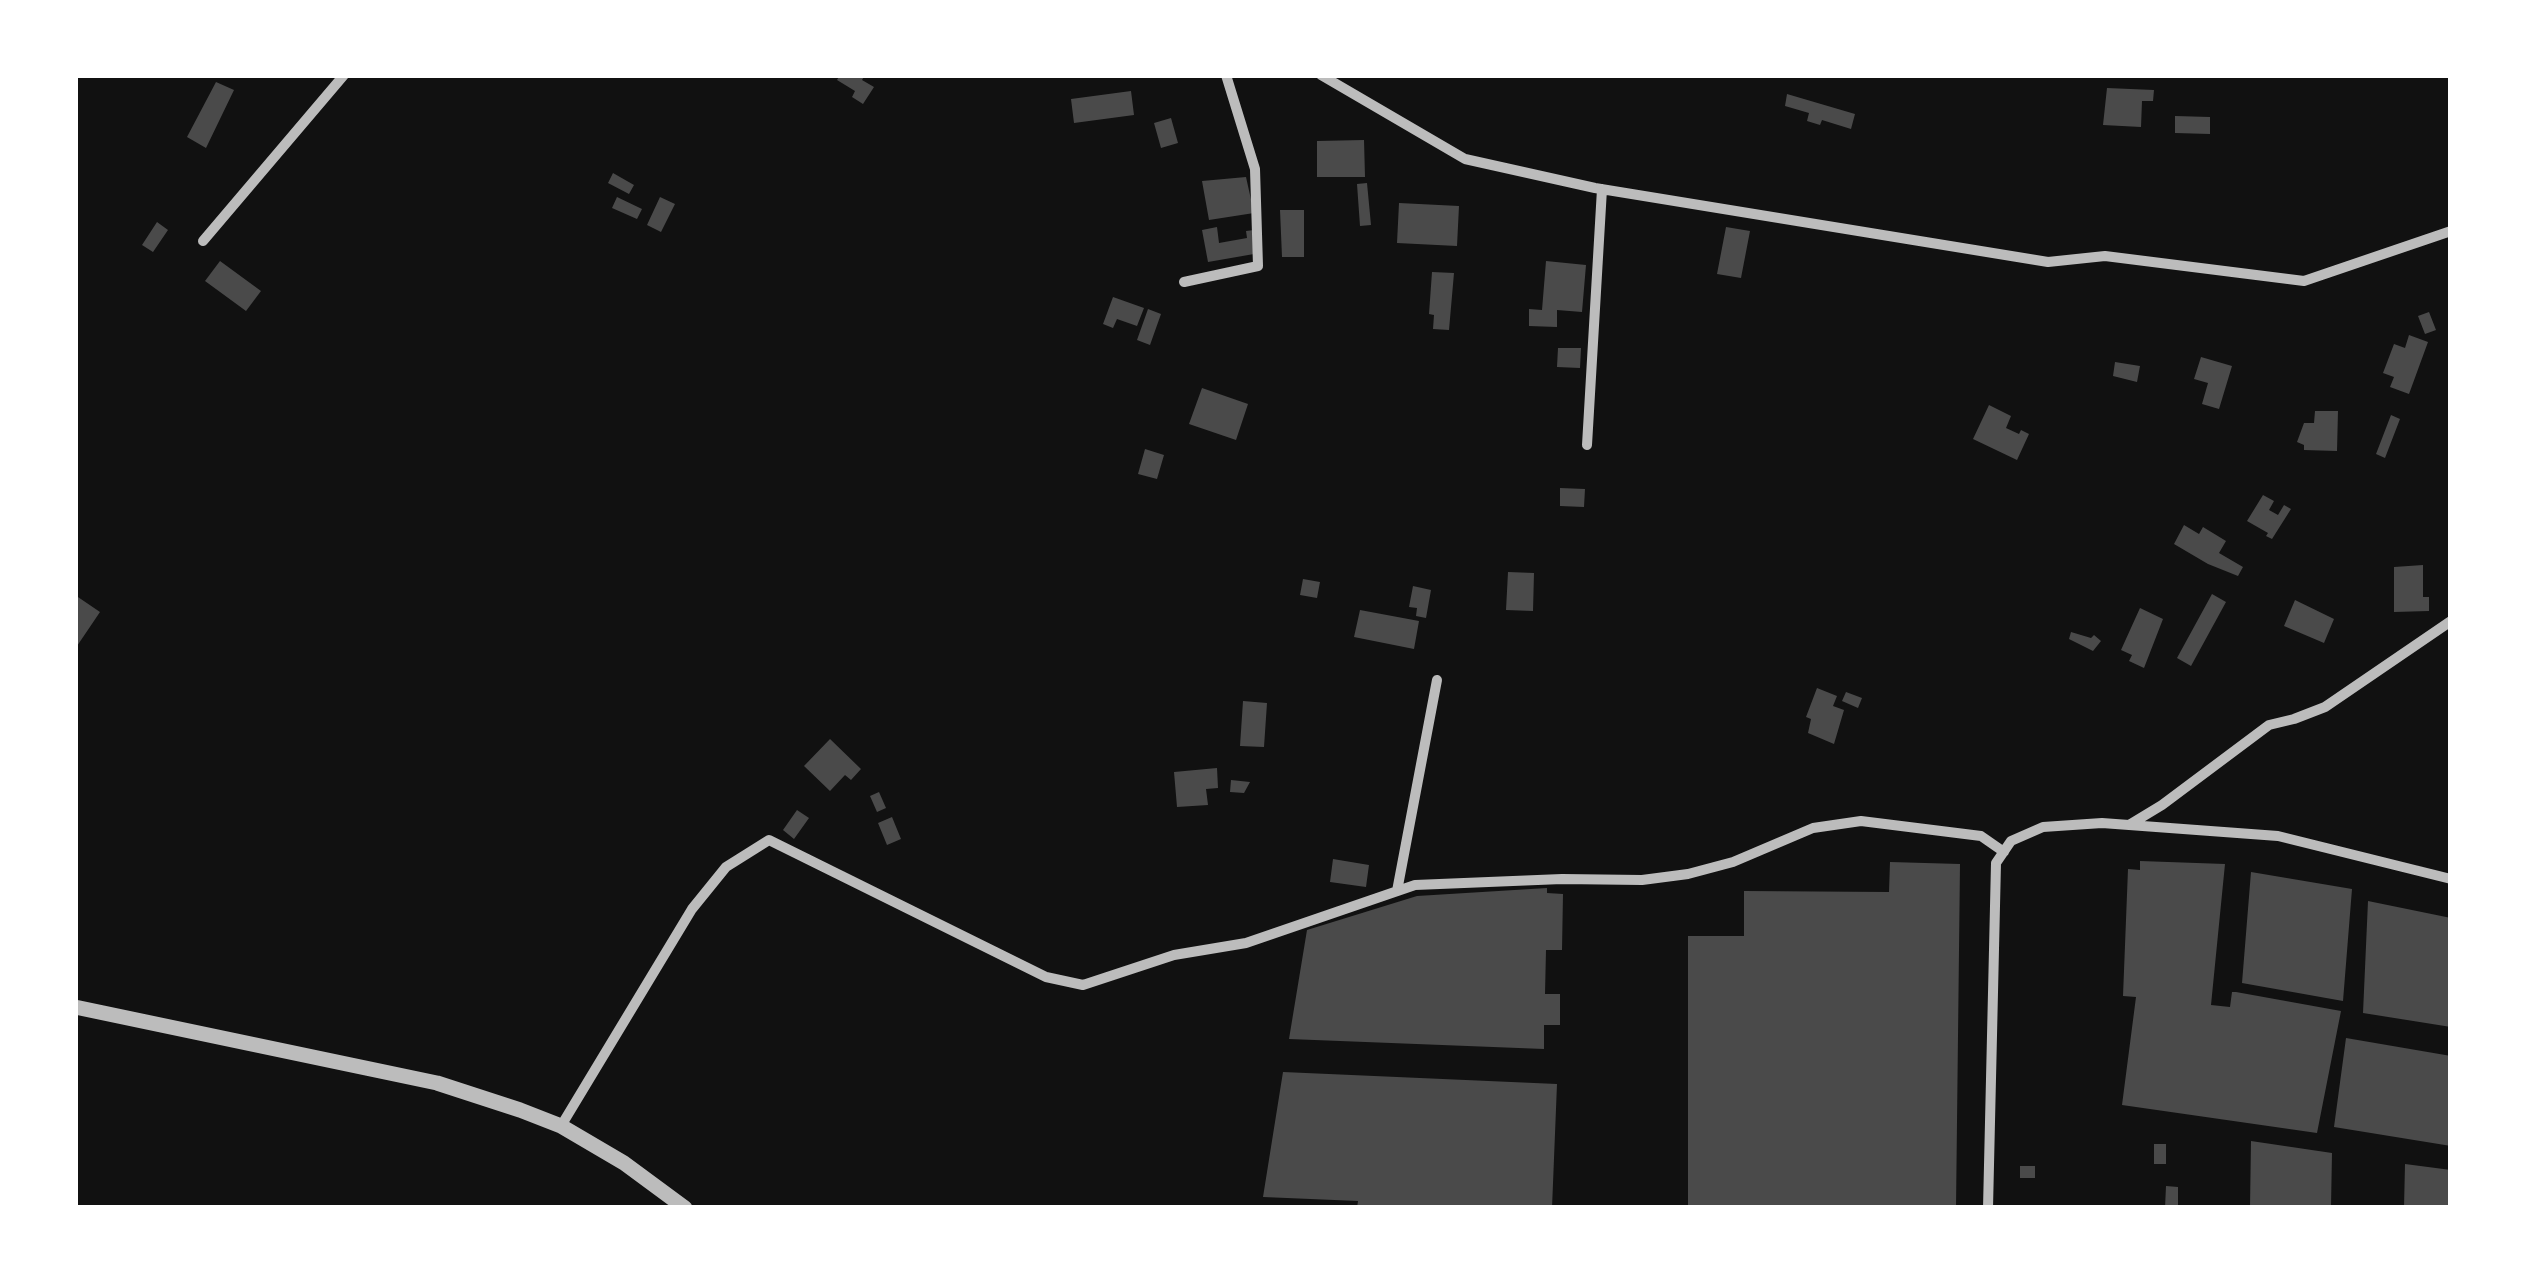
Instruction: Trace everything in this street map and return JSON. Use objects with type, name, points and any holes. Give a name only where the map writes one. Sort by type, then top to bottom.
[{"type":"street","points":[[203,241],[344,75]]},
{"type":"street","points":[[1184,282],[1258,266],[1256,169],[1226,75]]},
{"type":"street","points":[[1321,75],[1466,159],[1602,189],[2048,262],[2105,256],[2304,281],[2451,231]]},
{"type":"street","points":[[1587,445],[1602,189]]},
{"type":"street","points":[[2129,825],[2162,805],[2268,725],[2294,720],[2325,707],[2451,621]]},
{"type":"street","points":[[1397,891],[1436,680]]},
{"type":"street","points":[[561,1126],[692,909],[726,867],[769,840],[1046,977],[1083,985],[1174,955],[1272,935],[1397,891],[1430,884],[1642,880],[1688,874],[1734,862],[1814,828],[1861,822],[1981,836],[2004,852]]},
{"type":"street","points":[[1988,1208],[1996,863],[2011,841],[2043,827],[2102,823],[2278,836],[2451,879]]},
{"type":"street","points":[[75,1007],[437,1083],[561,1126],[624,1163],[685,1208]]},
{"type":"building","points":[[840,75],[865,75],[862,80],[874,87],[863,104],[852,97],[855,91],[837,80]]},
{"type":"building","points":[[216,82],[234,90],[206,148],[187,137]]},
{"type":"building","points":[[2107,88],[2154,90],[2153,101],[2142,101],[2141,127],[2103,125]]},
{"type":"building","points":[[1131,91],[1134,115],[1074,123],[1071,99]]},
{"type":"building","points":[[1787,94],[1855,114],[1851,129],[1822,120],[1820,125],[1807,121],[1809,113],[1785,106]]},
{"type":"building","points":[[2175,116],[2210,117],[2210,134],[2175,133]]},
{"type":"building","points":[[1171,118],[1178,143],[1161,148],[1154,123]]},
{"type":"building","points":[[1364,140],[1365,177],[1317,177],[1317,141]]},
{"type":"building","points":[[613,173],[634,185],[629,194],[608,183]]},
{"type":"building","points":[[1246,177],[1254,213],[1209,220],[1202,181]]},
{"type":"building","points":[[1367,183],[1371,225],[1360,226],[1357,184]]},
{"type":"building","points":[[617,197],[642,209],[637,219],[612,208]]},
{"type":"building","points":[[660,197],[675,204],[661,232],[647,225]]},
{"type":"building","points":[[1399,203],[1459,206],[1457,246],[1397,243]]},
{"type":"building","points":[[1280,210],[1304,210],[1304,257],[1282,257]]},
{"type":"building","points":[[157,222],[168,230],[153,252],[142,245]]},
{"type":"building","points":[[1217,227],[1219,243],[1247,238],[1246,231],[1254,230],[1254,254],[1208,262],[1202,230]]},
{"type":"building","points":[[1726,227],[1750,231],[1741,278],[1717,274]]},
{"type":"building","points":[[220,261],[261,291],[246,311],[205,281]]},
{"type":"building","points":[[1546,261],[1586,265],[1582,312],[1557,310],[1557,327],[1529,326],[1529,309],[1542,310]]},
{"type":"building","points":[[1432,272],[1454,273],[1449,330],[1433,329],[1434,315],[1429,314]]},
{"type":"building","points":[[1113,297],[1144,308],[1137,326],[1117,319],[1113,328],[1103,324]]},
{"type":"building","points":[[1148,309],[1161,314],[1150,345],[1137,340]]},
{"type":"building","points":[[2429,312],[2436,330],[2425,334],[2418,316]]},
{"type":"building","points":[[2409,335],[2428,342],[2409,394],[2390,387],[2394,377],[2383,373],[2394,344],[2405,348]]},
{"type":"building","points":[[1558,348],[1581,348],[1580,368],[1557,367]]},
{"type":"building","points":[[2201,357],[2232,366],[2219,409],[2202,404],[2208,383],[2194,379]]},
{"type":"building","points":[[2115,362],[2140,366],[2137,382],[2113,376]]},
{"type":"building","points":[[1202,388],[1248,404],[1236,440],[1189,424]]},
{"type":"building","points":[[1989,405],[2011,416],[2006,428],[2029,434],[2017,460],[1973,439]]},
{"type":"building","points":[[2315,411],[2338,411],[2337,451],[2304,450],[2304,445],[2297,442],[2304,423],[2314,423]]},
{"type":"building","points":[[2391,415],[2400,419],[2385,458],[2376,454]]},
{"type":"building","points":[[1145,449],[1164,455],[1157,479],[1138,474]]},
{"type":"building","points":[[1560,488],[1585,489],[1584,507],[1560,506]]},
{"type":"building","points":[[2263,495],[2274,501],[2269,510],[2278,515],[2284,505],[2291,509],[2272,539],[2247,521]]},
{"type":"building","points":[[2184,525],[2199,534],[2203,527],[2226,541],[2219,553],[2243,567],[2238,576],[2174,544]]},
{"type":"building","points":[[2423,565],[2423,597],[2429,597],[2429,611],[2394,612],[2394,567]]},
{"type":"building","points":[[1508,572],[1534,573],[1533,611],[1506,610]]},
{"type":"building","points":[[1303,579],[1320,582],[1317,598],[1300,595]]},
{"type":"building","points":[[1413,586],[1431,590],[1426,618],[1416,616],[1417,608],[1409,607]]},
{"type":"building","points":[[2212,594],[2226,602],[2191,666],[2177,658]]},
{"type":"building","points":[[75,595],[100,612],[75,649]]},
{"type":"building","points":[[2295,600],[2334,619],[2324,643],[2284,626]]},
{"type":"building","points":[[2140,608],[2163,619],[2144,668],[2129,661],[2132,655],[2121,650]]},
{"type":"building","points":[[1360,610],[1419,621],[1414,649],[1354,637]]},
{"type":"building","points":[[2071,632],[2091,638],[2094,635],[2101,641],[2093,651],[2069,639]]},
{"type":"building","points":[[1817,688],[1837,696],[1833,706],[1844,710],[1834,744],[1808,733],[1811,719],[1806,717]]},
{"type":"building","points":[[1846,692],[1862,698],[1858,708],[1842,701]]},
{"type":"building","points":[[1243,701],[1267,703],[1264,747],[1240,746]]},
{"type":"building","points":[[830,739],[861,769],[851,780],[845,775],[830,791],[804,766]]},
{"type":"building","points":[[1217,768],[1218,788],[1206,789],[1208,805],[1177,807],[1174,772]]},
{"type":"building","points":[[1231,780],[1250,782],[1244,793],[1230,792]]},
{"type":"building","points":[[879,792],[886,808],[877,812],[870,796]]},
{"type":"building","points":[[797,810],[809,818],[794,839],[783,830]]},
{"type":"building","points":[[892,817],[901,839],[887,845],[878,823]]},
{"type":"building","points":[[1333,859],[1369,865],[1366,887],[1330,882]]},
{"type":"building","points":[[2140,861],[2225,864],[2211,1005],[2230,1007],[2232,992],[2236,992],[2341,1011],[2317,1133],[2122,1105],[2136,997],[2123,996],[2128,869],[2140,870]]},
{"type":"building","points":[[1890,862],[1960,864],[1956,1208],[1688,1208],[1688,936],[1744,936],[1744,891],[1889,892]]},
{"type":"building","points":[[2251,872],[2352,889],[2343,1001],[2242,983]]},
{"type":"building","points":[[1547,888],[1547,893],[1563,894],[1562,950],[1546,950],[1545,994],[1560,994],[1560,1025],[1544,1025],[1544,1049],[1289,1039],[1307,930],[1417,896]]},
{"type":"building","points":[[2368,901],[2451,918],[2451,1027],[2363,1013]]},
{"type":"building","points":[[2346,1038],[2451,1056],[2451,1146],[2334,1127]]},
{"type":"building","points":[[1283,1072],[1557,1084],[1552,1208],[1357,1208],[1358,1201],[1263,1197]]},
{"type":"building","points":[[2251,1141],[2332,1153],[2331,1207],[2250,1207]]},
{"type":"building","points":[[2154,1144],[2166,1144],[2166,1164],[2154,1164]]},
{"type":"building","points":[[2405,1164],[2451,1170],[2451,1208],[2404,1208]]},
{"type":"building","points":[[2020,1166],[2035,1166],[2035,1178],[2020,1178]]},
{"type":"building","points":[[2166,1186],[2178,1187],[2178,1208],[2165,1208]]}]
